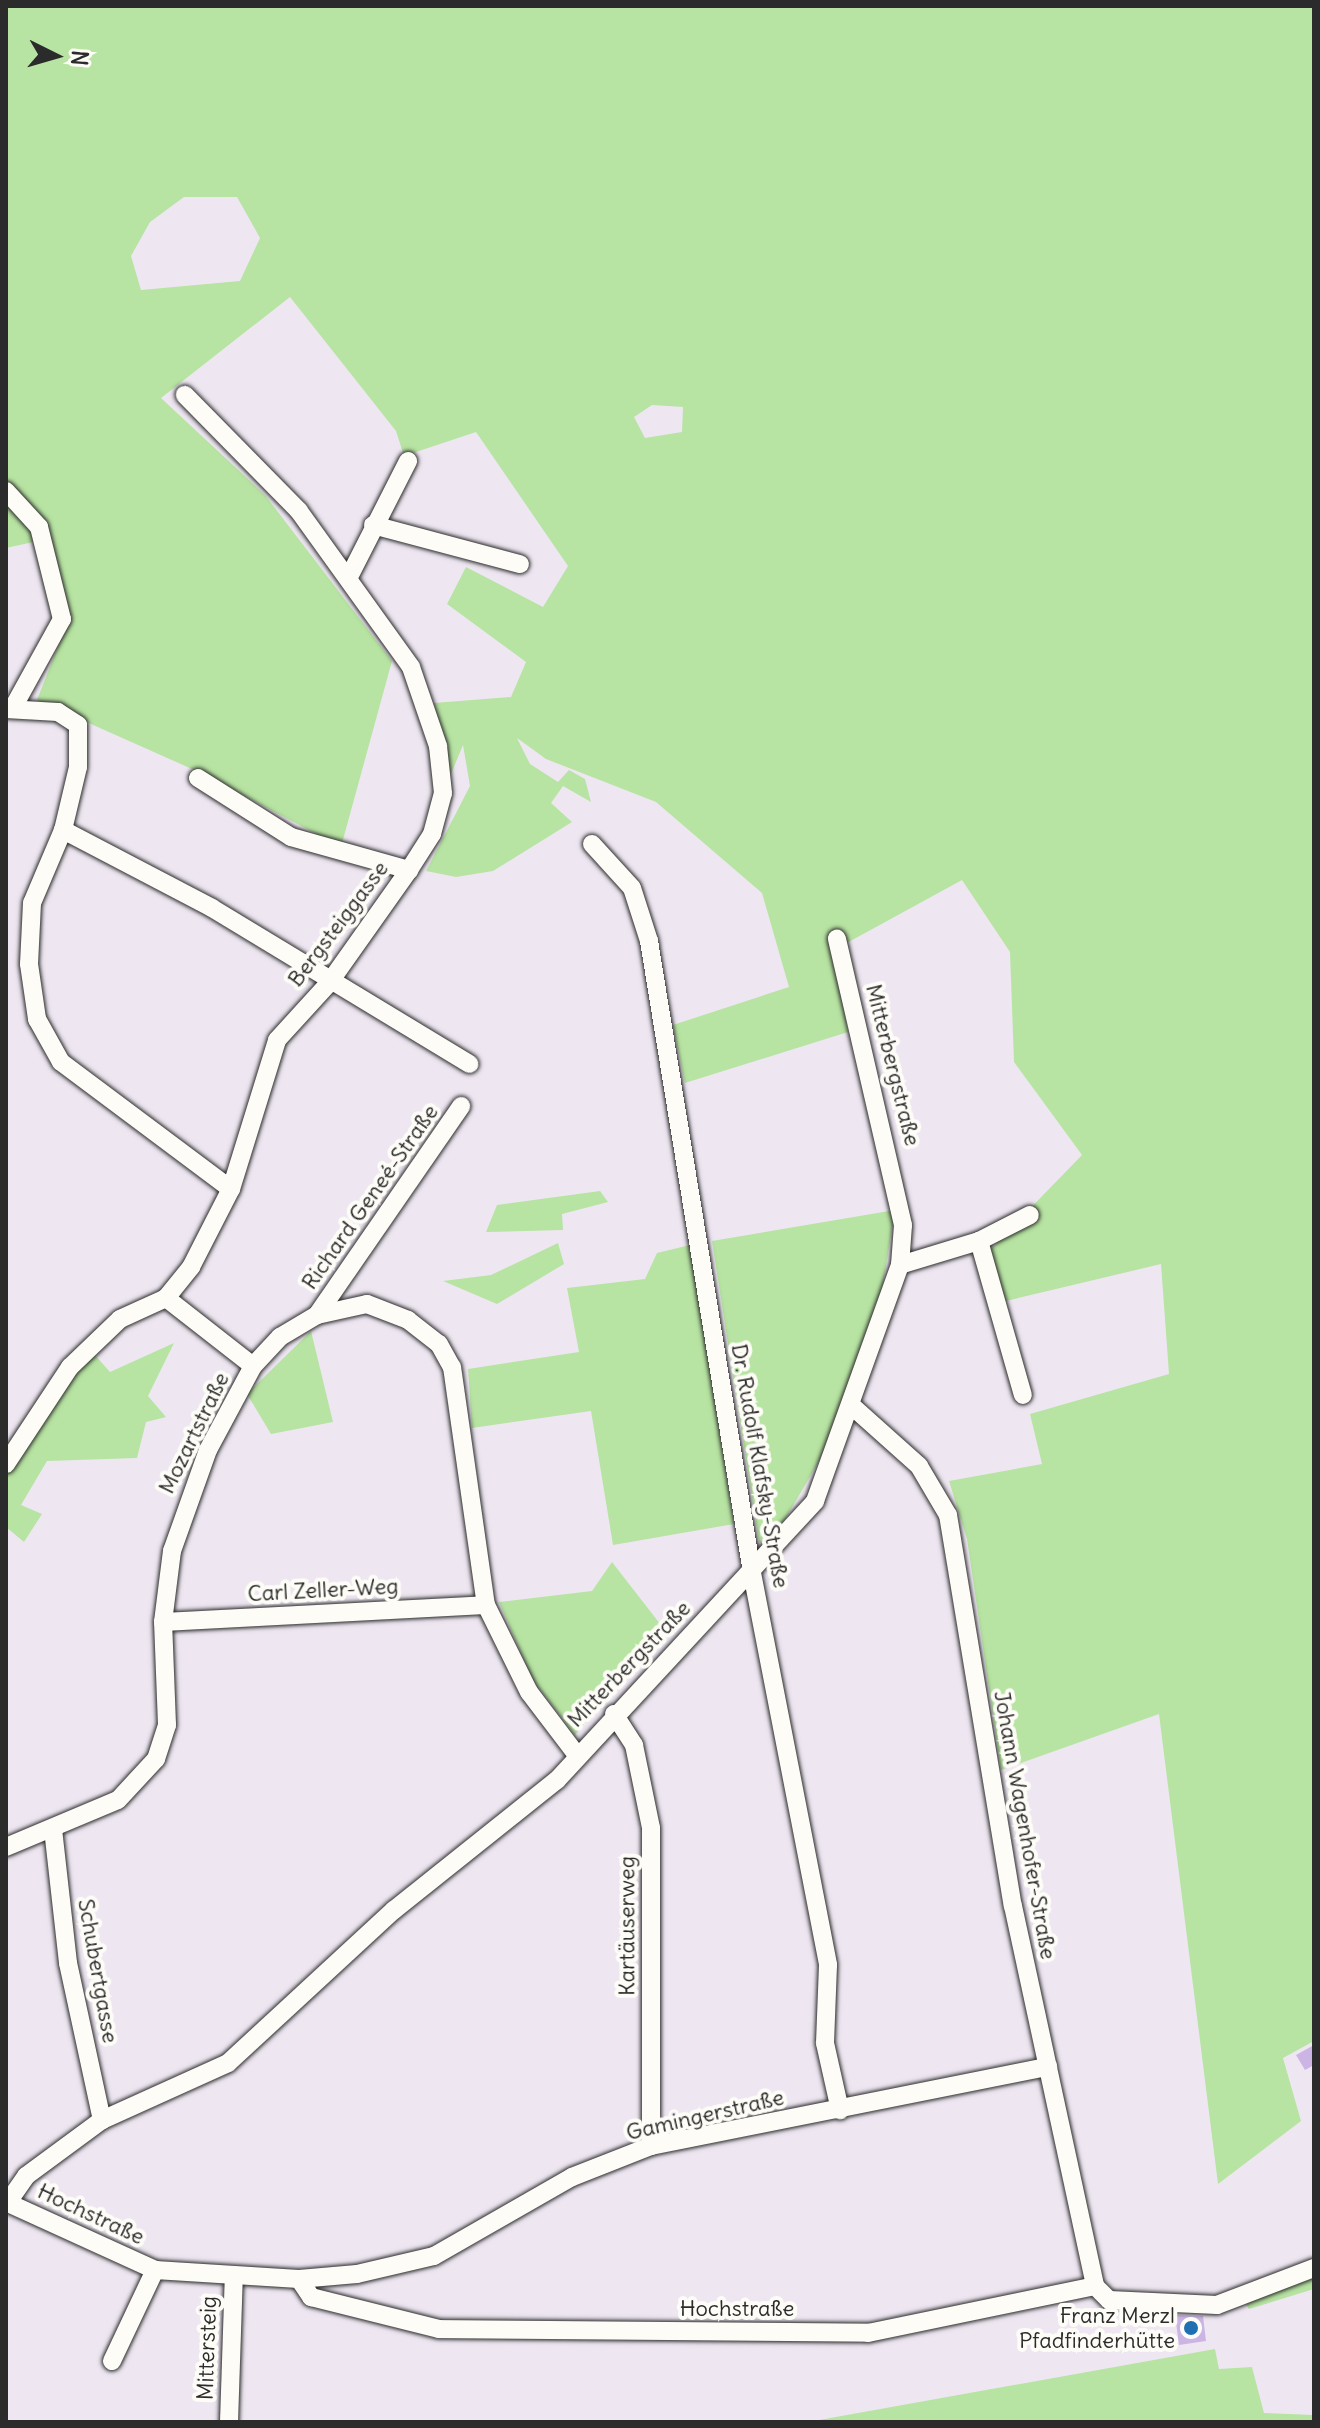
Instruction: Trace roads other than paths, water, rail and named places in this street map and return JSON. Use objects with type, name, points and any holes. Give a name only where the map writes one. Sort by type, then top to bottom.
[{"type":"street","name":"Bergsteiggasse","points":[[166,1298],[215,1227],[231,1189],[277,1040],[329,983],[409,870],[432,834],[443,793],[438,746],[411,667],[350,575],[185,395]]},
{"type":"street","points":[[350,575],[408,461]]},
{"type":"street","points":[[6,491],[39,527],[62,619],[10,707],[58,712],[78,725],[78,767],[63,830],[32,903],[29,964],[37,1019],[61,1062],[231,1189]]},
{"type":"street","points":[[373,525],[520,564]]},
{"type":"street","points":[[198,778],[291,837],[409,870]]},
{"type":"street","points":[[63,830],[212,908],[329,983],[470,1064]]},
{"type":"street","name":"Dr. Rudolf Klafsky-Straße","points":[[592,844],[632,888],[649,941],[752,1573],[828,1965],[825,2043],[840,2110]]},
{"type":"street","name":"Mitterbergstraße","points":[[7,2202],[26,2176],[102,2120],[228,2063],[394,1910],[557,1780],[576,1754],[752,1573],[815,1501],[852,1406],[900,1265],[896,1172],[837,939]]},
{"type":"street","name":"Richard Geneé-Straße","points":[[317,1315],[461,1106]]},
{"type":"street","points":[[900,1265],[979,1241],[1030,1215]]},
{"type":"street","points":[[979,1241],[1023,1395]]},
{"type":"street","points":[[6,1464],[70,1367],[120,1319],[166,1298],[253,1366]]},
{"type":"street","points":[[317,1315],[367,1304],[408,1320],[439,1344],[452,1367],[486,1605],[529,1692],[576,1754]]},
{"type":"street","name":"Mozartstraße","points":[[6,1847],[118,1800],[156,1759],[167,1725],[163,1622],[188,1493],[253,1366],[280,1337],[317,1315]]},
{"type":"street","name":"Johann Wagenhofer-Straße","points":[[852,1406],[919,1466],[948,1515],[1013,1906],[1095,2286]]},
{"type":"street","name":"Carl Zeller-Weg","points":[[163,1622],[486,1605]]},
{"type":"street","name":"Kartäuserweg","points":[[614,1714],[634,1745],[651,1828],[651,2146]]},
{"type":"street","name":"Schubertgasse","points":[[53,1829],[68,1963],[102,2120]]},
{"type":"street","name":"Gamingerstraße","points":[[299,2279],[434,2256],[572,2177],[651,2146],[1048,2067]]},
{"type":"street","name":"Hochstraße","points":[[7,2202],[155,2270],[299,2279],[311,2297],[379,2320],[482,2333],[868,2333],[1095,2286]]},
{"type":"street","points":[[1095,2286],[1109,2300],[1217,2305],[1314,2268]]},
{"type":"street","name":"Hochstraße","points":[[112,2361],[155,2270]]},
{"type":"street","name":"Mittersteig","points":[[229,2422],[234,2275]]},
{"type":"place","name":"Franz Merzl Pfadfinderhütte","points":[[1191,2328]]}]
